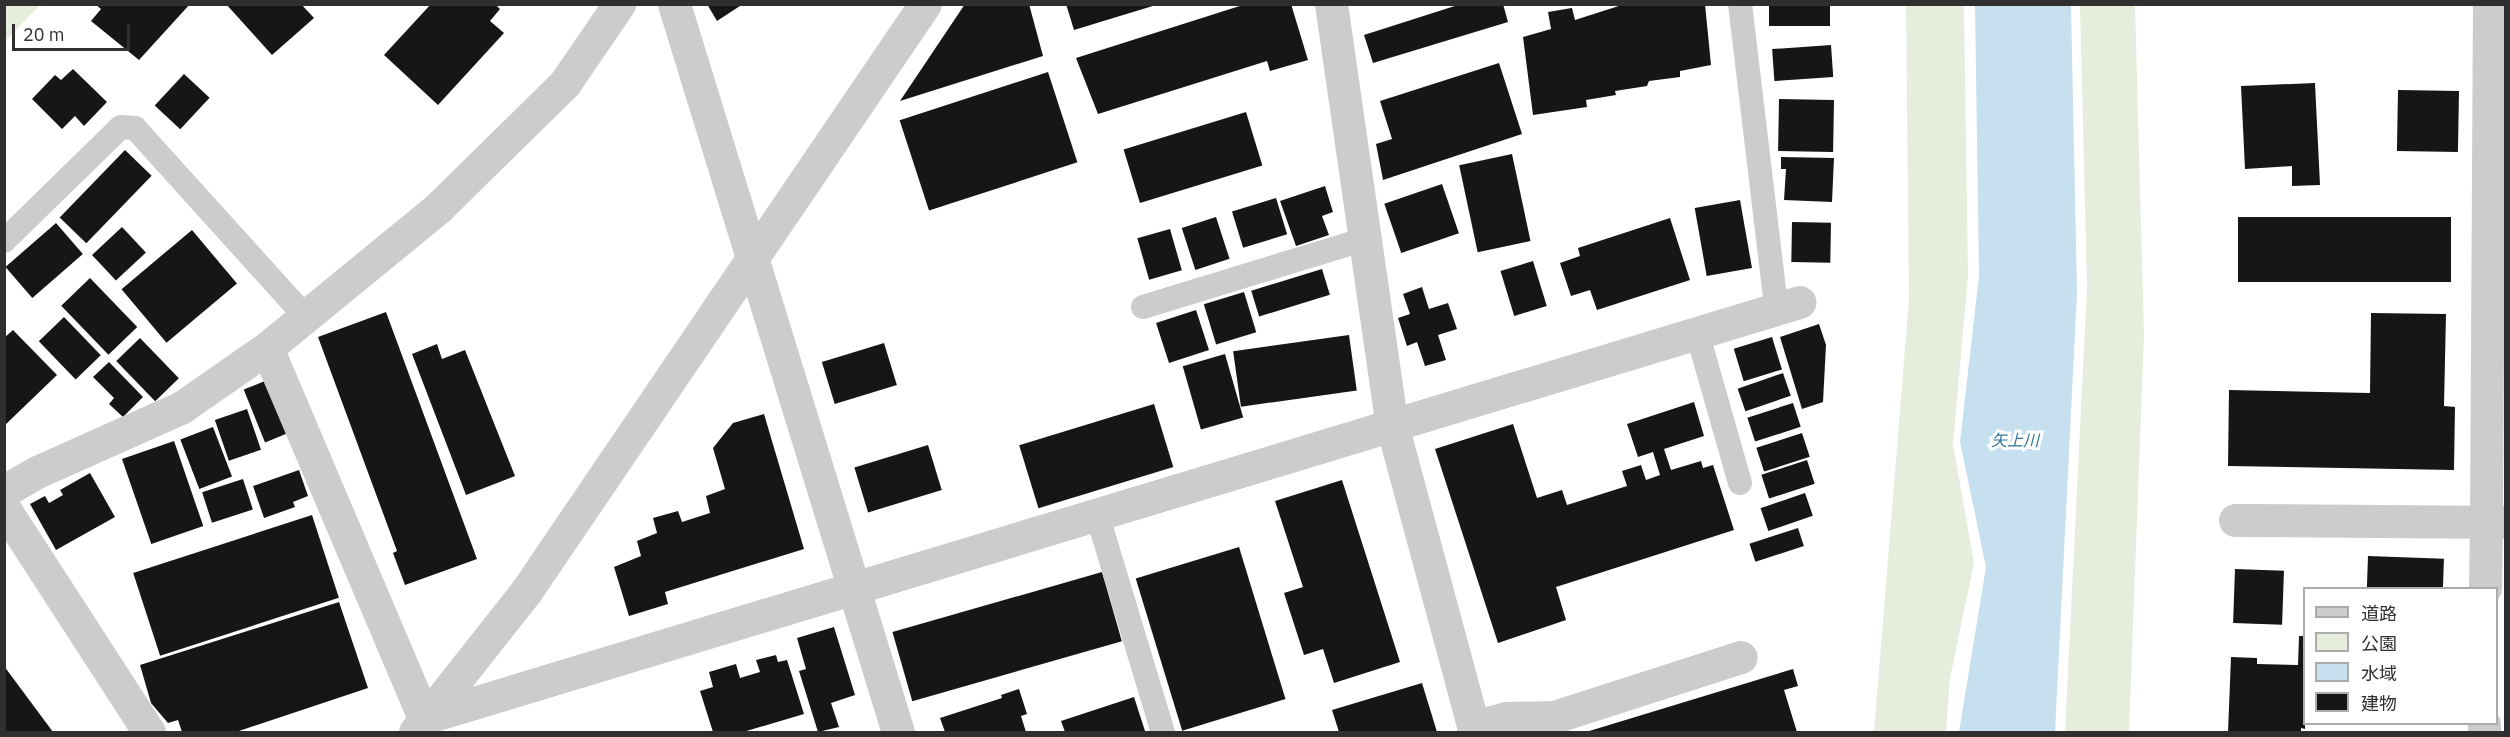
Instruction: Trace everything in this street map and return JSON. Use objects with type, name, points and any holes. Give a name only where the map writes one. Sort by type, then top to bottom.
[{"type":"street","points":[[4,491],[37,471],[182,407],[267,348],[438,208],[565,83],[619,4]]},
{"type":"street","points":[[674,4],[898,732]]},
{"type":"street","points":[[420,725],[527,590],[925,4]]},
{"type":"street","points":[[1330,4],[1392,425],[1474,730],[1506,718],[1554,717],[1741,657]]},
{"type":"street","points":[[2485,587],[2495,522],[2489,4]]},
{"type":"street","points":[[420,725],[855,588],[1787,305]]},
{"type":"street","points":[[267,348],[420,725]]},
{"type":"street","points":[[4,508],[149,732]]},
{"type":"street","points":[[2235,520],[2495,522]]},
{"type":"lane","points":[[1740,4],[1787,305]]},
{"type":"lane","points":[[4,241],[121,127],[135,128],[305,316]]},
{"type":"lane","points":[[1143,307],[1365,239]]},
{"type":"lane","points":[[1698,332],[1740,483]]},
{"type":"lane","points":[[1097,514],[1163,732]]},
{"type":"green space","points":[[4,5],[40,5],[5,41]]},
{"type":"green space","points":[[1906,5],[1964,5],[1968,277],[1953,444],[1974,563],[1950,678],[1946,732],[1874,732],[1909,299]]},
{"type":"green space","points":[[2080,5],[2135,5],[2144,335],[2129,732],[2065,732],[2087,287]]},
{"type":"water","name":"矢上川","points":[[1975,5],[2071,5],[2077,293],[2055,732],[1959,732],[1986,567],[1960,442],[1979,276]]},
{"type":"building","points":[[95,4],[190,4],[139,60],[91,21],[101,9]]},
{"type":"building","points":[[226,4],[301,4],[314,18],[272,55]]},
{"type":"building","points":[[431,4],[495,4],[500,9],[490,21],[504,33],[438,105],[384,55]]},
{"type":"building","points":[[707,4],[743,4],[717,21]]},
{"type":"building","points":[[965,4],[1029,4],[1043,56],[900,101]]},
{"type":"building","points":[[1066,4],[1156,4],[1156,5],[1074,30]]},
{"type":"building","points":[[1246,4],[1291,4],[1308,60],[1270,71],[1267,61],[1098,114],[1076,58]]},
{"type":"building","points":[[1461,4],[1503,4],[1508,22],[1373,63],[1364,35]]},
{"type":"building","points":[[1625,4],[1705,4],[1711,65],[1680,71],[1680,77],[1649,81],[1647,86],[1615,91],[1616,95],[1586,100],[1587,107],[1533,115],[1523,37],[1551,29],[1548,12],[1572,8],[1575,20]]},
{"type":"building","points":[[1769,4],[1830,4],[1830,26],[1769,26]]},
{"type":"building","points":[[1831,45],[1833,77],[1774,81],[1772,49]]},
{"type":"building","points":[[1499,63],[1522,134],[1383,180],[1376,144],[1392,139],[1380,101]]},
{"type":"building","points":[[73,69],[107,102],[84,126],[75,116],[62,129],[32,99],[55,75],[61,80]]},
{"type":"building","points":[[1048,72],[1077,162],[929,211],[900,120]]},
{"type":"building","points":[[184,74],[210,98],[180,129],[155,105]]},
{"type":"building","points":[[2315,83],[2320,185],[2292,186],[2292,166],[2245,169],[2241,86]]},
{"type":"building","points":[[2398,90],[2459,91],[2458,152],[2397,151]]},
{"type":"building","points":[[1779,99],[1834,100],[1833,152],[1778,151]]},
{"type":"building","points":[[1246,112],[1262,166],[1140,203],[1124,149]]},
{"type":"building","points":[[125,150],[152,176],[86,243],[60,218]]},
{"type":"building","points":[[1512,154],[1531,241],[1478,252],[1459,165]]},
{"type":"building","points":[[1781,157],[1834,158],[1832,202],[1784,200],[1786,169],[1781,169]]},
{"type":"building","points":[[1442,184],[1459,233],[1401,253],[1384,204]]},
{"type":"building","points":[[1325,186],[1333,212],[1322,216],[1329,235],[1296,246],[1280,201]]},
{"type":"building","points":[[1276,198],[1287,234],[1243,248],[1232,211]]},
{"type":"building","points":[[1740,200],[1752,268],[1707,276],[1695,208]]},
{"type":"building","points":[[1216,217],[1230,259],[1195,270],[1182,228]]},
{"type":"building","points":[[2238,217],[2451,217],[2451,282],[2238,282]]},
{"type":"building","points":[[1670,218],[1690,280],[1597,310],[1590,290],[1571,296],[1560,263],[1580,256],[1578,248]]},
{"type":"building","points":[[1792,222],[1831,223],[1830,263],[1791,262]]},
{"type":"building","points":[[56,223],[83,254],[32,298],[5,267]]},
{"type":"building","points":[[122,227],[146,253],[116,281],[92,255]]},
{"type":"building","points":[[1170,229],[1182,270],[1149,280],[1137,238]]},
{"type":"building","points":[[192,230],[237,284],[167,343],[122,289]]},
{"type":"building","points":[[1533,261],[1547,306],[1514,316],[1500,271]]},
{"type":"building","points":[[1322,269],[1330,295],[1259,316],[1251,291]]},
{"type":"building","points":[[90,278],[137,327],[108,355],[61,306]]},
{"type":"building","points":[[1422,287],[1429,309],[1448,303],[1457,329],[1438,335],[1446,360],[1425,366],[1417,342],[1407,346],[1398,318],[1410,314],[1403,294]]},
{"type":"building","points":[[1244,292],[1256,332],[1216,344],[1204,304]]},
{"type":"building","points":[[1196,310],[1209,350],[1169,363],[1156,323]]},
{"type":"building","points":[[386,312],[477,559],[405,585],[393,553],[397,551],[318,337]]},
{"type":"building","points":[[2371,313],[2446,314],[2444,406],[2455,407],[2454,470],[2228,466],[2229,390],[2370,393]]},
{"type":"building","points":[[64,317],[101,355],[76,379],[39,341]]},
{"type":"building","points":[[1819,324],[1826,345],[1823,402],[1802,409],[1780,337]]},
{"type":"building","points":[[13,330],[57,375],[4,426],[4,338]]},
{"type":"building","points":[[1349,335],[1357,390],[1241,407],[1233,351]]},
{"type":"building","points":[[1772,337],[1782,370],[1744,381],[1734,349]]},
{"type":"building","points":[[140,338],[179,378],[155,401],[116,361]]},
{"type":"building","points":[[884,343],[897,385],[835,404],[822,362]]},
{"type":"building","points":[[437,344],[442,359],[465,350],[515,476],[466,495],[412,354]]},
{"type":"building","points":[[1225,354],[1243,417],[1201,430],[1183,366]]},
{"type":"building","points":[[109,362],[143,397],[123,417],[109,404],[114,398],[93,377]]},
{"type":"building","points":[[1783,373],[1791,396],[1745,411],[1738,389]]},
{"type":"building","points":[[265,381],[286,434],[265,442],[244,390]]},
{"type":"building","points":[[1694,402],[1704,436],[1664,449],[1671,470],[1701,461],[1703,468],[1713,465],[1734,530],[1556,587],[1566,620],[1498,643],[1435,449],[1513,424],[1537,498],[1562,490],[1567,505],[1627,486],[1622,471],[1641,465],[1646,480],[1660,475],[1653,452],[1638,457],[1627,424]]},
{"type":"building","points":[[1793,403],[1801,427],[1755,442],[1747,418]]},
{"type":"building","points":[[1154,404],[1173,467],[1038,508],[1019,445]]},
{"type":"building","points":[[247,409],[261,450],[229,461],[215,420]]},
{"type":"building","points":[[764,414],[804,549],[665,592],[668,604],[629,616],[614,567],[641,556],[637,541],[657,533],[653,518],[678,511],[682,522],[710,513],[706,496],[725,489],[713,448],[733,423]]},
{"type":"building","points":[[213,427],[232,476],[199,489],[180,440]]},
{"type":"building","points":[[1802,433],[1810,457],[1764,472],[1756,448]]},
{"type":"building","points":[[174,441],[203,526],[151,544],[122,459]]},
{"type":"building","points":[[928,445],[942,490],[868,512],[854,468]]},
{"type":"building","points":[[1807,460],[1815,484],[1769,499],[1761,475]]},
{"type":"building","points":[[299,470],[308,496],[293,502],[295,507],[264,518],[253,486]]},
{"type":"building","points":[[90,473],[115,517],[56,550],[30,504],[45,496],[49,503],[63,495],[60,490]]},
{"type":"building","points":[[243,479],[253,509],[212,523],[202,492]]},
{"type":"building","points":[[1342,480],[1400,662],[1334,683],[1323,649],[1304,655],[1284,593],[1303,587],[1275,501]]},
{"type":"building","points":[[1805,493],[1813,516],[1768,531],[1761,508]]},
{"type":"building","points":[[312,515],[339,598],[160,656],[133,573]]},
{"type":"building","points":[[1798,528],[1804,546],[1755,562],[1749,544]]},
{"type":"building","points":[[1239,547],[1285,699],[1182,731],[1136,579]]},
{"type":"building","points":[[2368,556],[2444,559],[2443,587],[2367,587]]},
{"type":"building","points":[[2235,569],[2284,571],[2282,625],[2233,623]]},
{"type":"building","points":[[1102,572],[1122,641],[912,701],[892,632]]},
{"type":"building","points":[[339,602],[368,688],[236,732],[182,732],[178,720],[168,723],[151,703],[140,665]]},
{"type":"building","points":[[834,627],[855,695],[831,703],[839,727],[818,732],[799,671],[806,669],[797,638]]},
{"type":"building","points":[[2299,636],[2303,636],[2303,725],[2305,729],[2301,728],[2301,732],[2228,732],[2231,657],[2257,658],[2257,664],[2298,665]]},
{"type":"building","points":[[776,655],[778,662],[787,660],[804,714],[743,732],[713,732],[700,691],[713,687],[709,672],[736,664],[740,678],[760,672],[756,660]]},
{"type":"building","points":[[4,666],[53,732],[4,732]]},
{"type":"building","points":[[1793,669],[1798,686],[1784,690],[1797,732],[1586,732]]},
{"type":"building","points":[[1422,683],[1437,732],[1339,732],[1332,710]]},
{"type":"building","points":[[1019,689],[1027,714],[1021,716],[1026,732],[945,732],[940,718],[1002,698],[1001,695]]},
{"type":"building","points":[[1134,697],[1145,731],[1065,732],[1061,721]]}]
